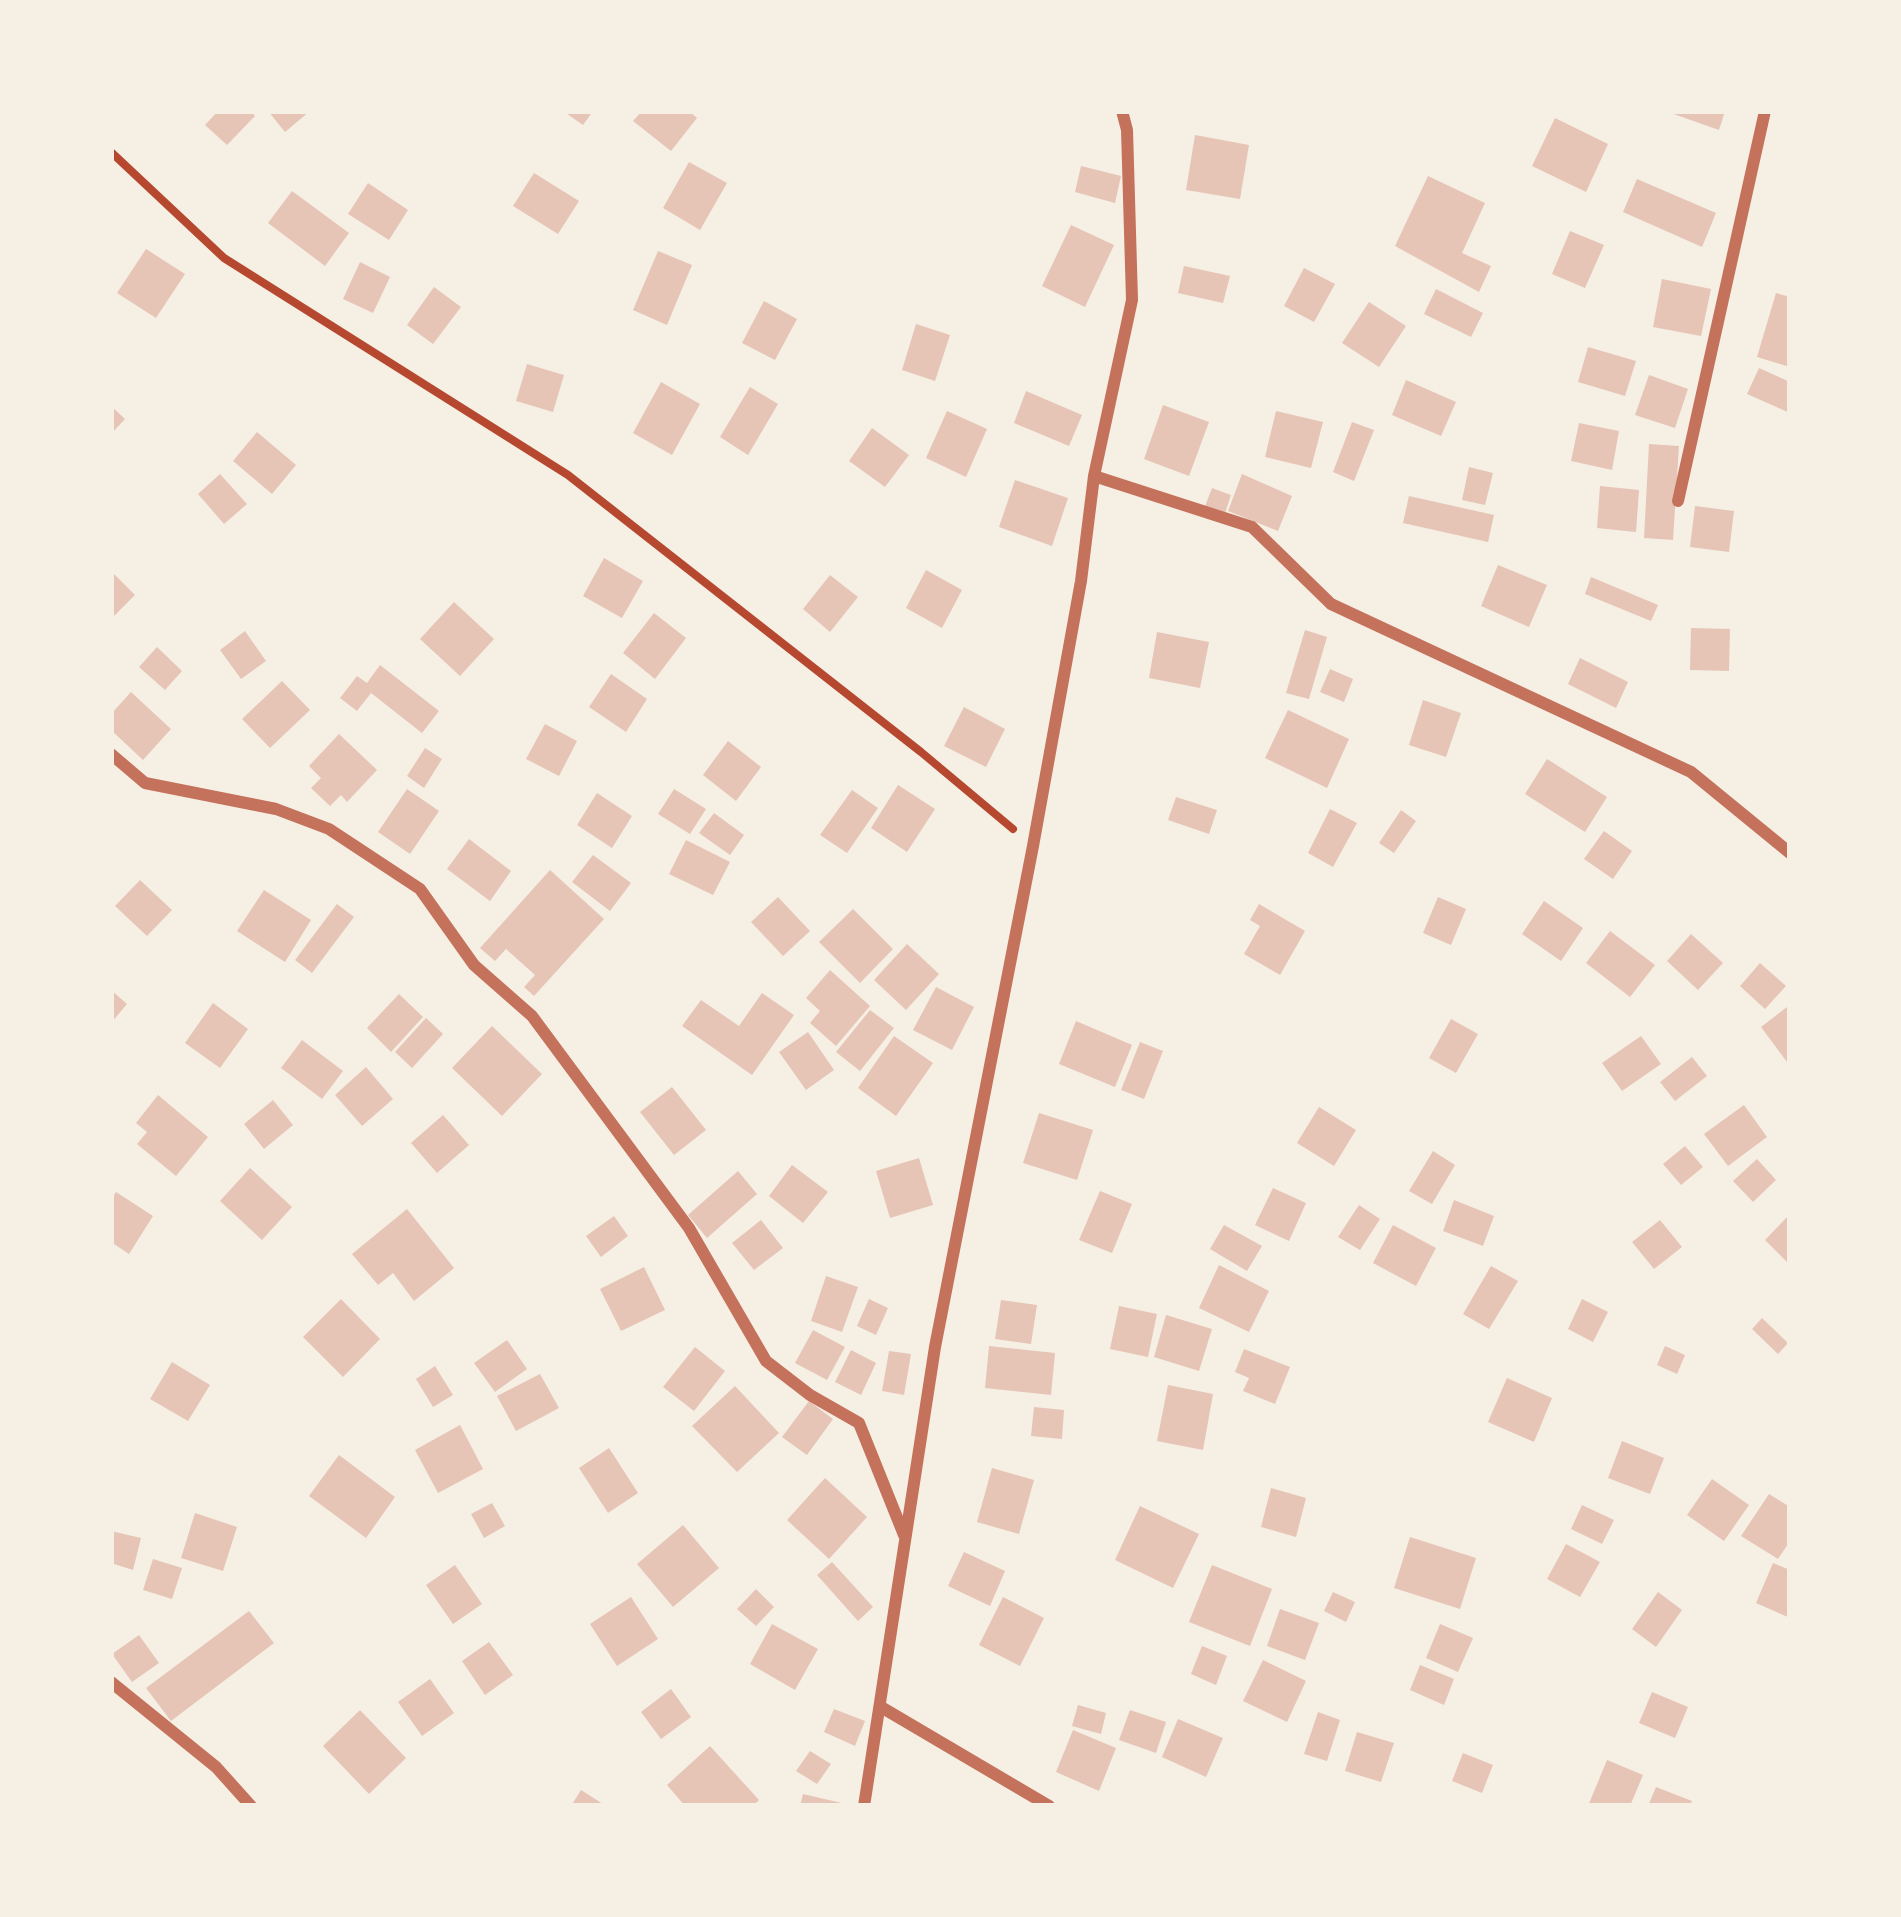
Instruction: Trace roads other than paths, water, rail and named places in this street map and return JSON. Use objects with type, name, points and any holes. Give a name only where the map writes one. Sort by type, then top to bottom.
[{"type":"street","points":[[864,1806],[935,1347],[1033,845],[1081,581],[1094,476],[1132,300],[1127,130],[1122,111]]},
{"type":"street","points":[[1678,501],[1765,111]]},
{"type":"street","points":[[1094,476],[1252,526],[1331,604],[1691,772],[1790,853]]},
{"type":"street","points":[[111,754],[146,784],[276,809],[329,830],[420,889],[474,965],[532,1016],[674,1208],[766,1361],[809,1395],[860,1423],[905,1537]]},
{"type":"street","points":[[111,1682],[216,1767],[250,1806]]},
{"type":"street","points":[[881,1707],[1048,1806]]}]
